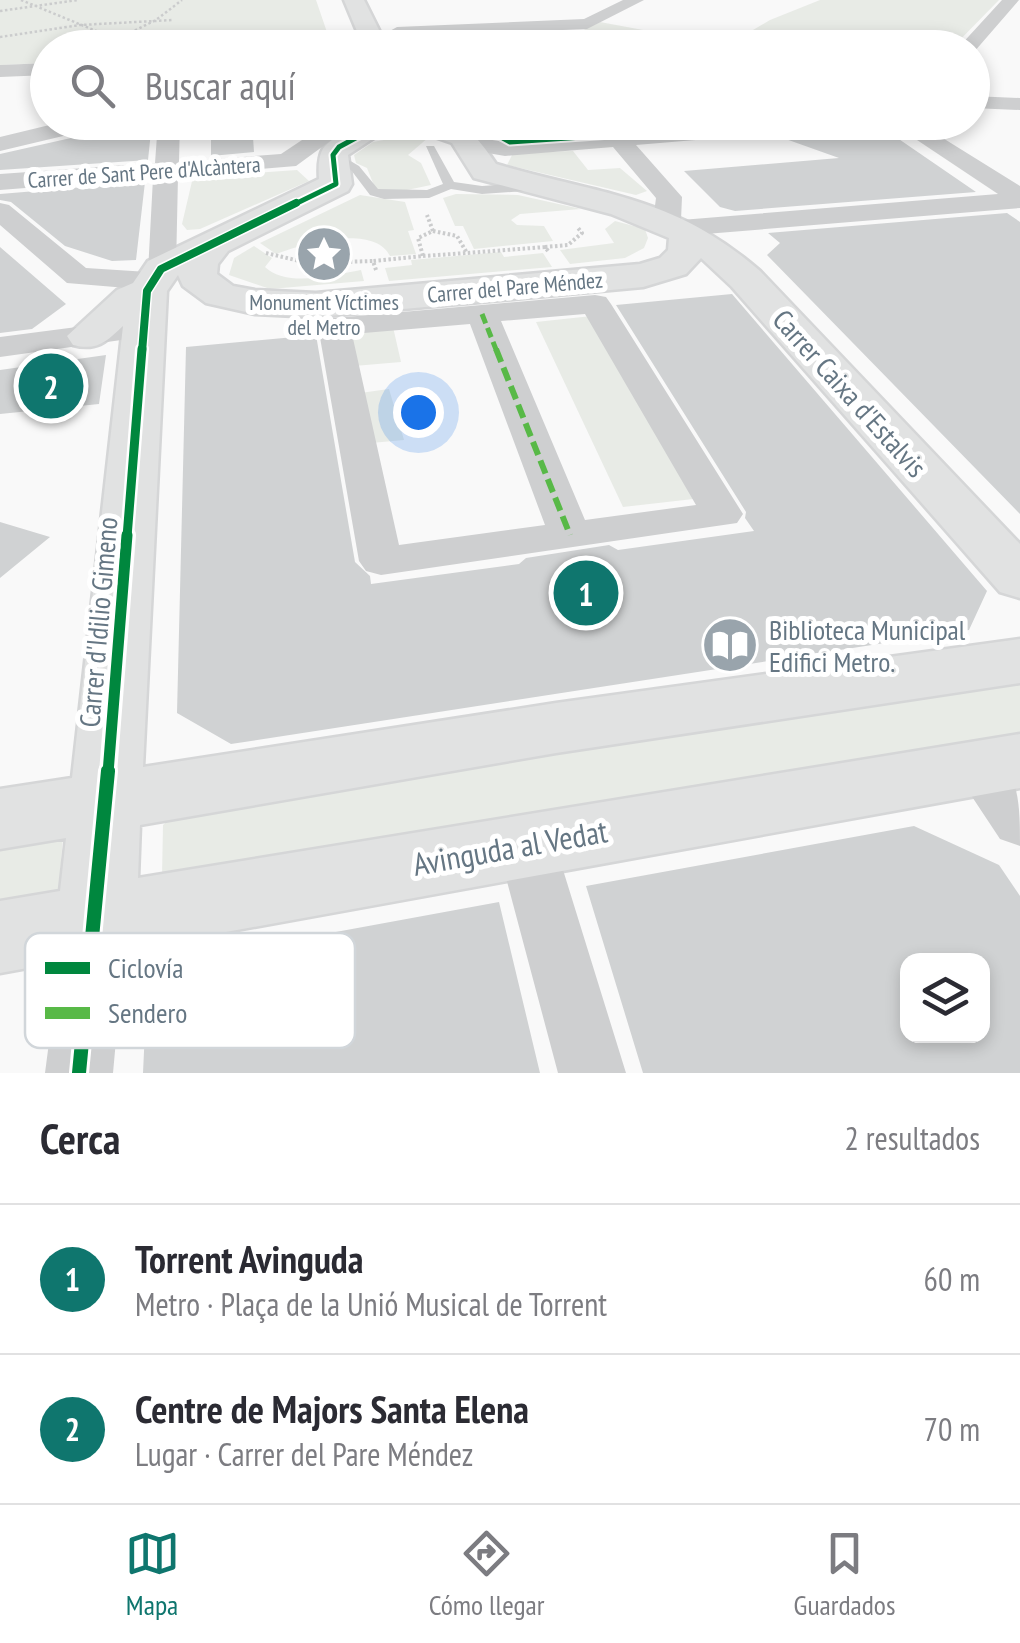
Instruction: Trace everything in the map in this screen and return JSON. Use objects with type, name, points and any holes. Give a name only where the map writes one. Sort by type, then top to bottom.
[{"type":"street","points":[[354,0],[368,30]]},
{"type":"street","points":[[624,0],[635,1]]},
{"type":"street","points":[[984,30],[1012,0]]},
{"type":"street","points":[[494,30],[587,24],[635,1]]},
{"type":"street","points":[[0,71],[30,69]]},
{"type":"street","points":[[990,103],[1020,104]]},
{"type":"street","points":[[0,144],[30,137]]},
{"type":"street","points":[[164,303],[168,140]]},
{"type":"street","name":"Carrer Caixa d'Estalvis","points":[[454,140],[485,171],[649,212],[679,227],[746,279],[1020,579]]},
{"type":"street","points":[[486,140],[521,147],[560,140]]},
{"type":"street","name":"Carrer Caixa d'Estalvis","points":[[619,140],[669,198],[679,227]]},
{"type":"street","points":[[930,140],[1020,199]]},
{"type":"street","points":[[164,303],[218,240],[336,184],[341,142]]},
{"type":"street","name":"Carrer de Sant Pere d'Alcàntera","points":[[0,182],[287,161],[341,142]]},
{"type":"street","points":[[679,227],[1020,199]]},
{"type":"street","points":[[0,211],[78,277],[164,303]]},
{"type":"street","name":"Carrer del Pare Méndez","points":[[164,303],[316,305],[643,275],[674,266],[686,253],[679,227]]},
{"type":"street","name":"Carrer del Pare Méndez","points":[[218,240],[200,263],[198,278],[220,295],[255,302],[316,305]]},
{"type":"street","points":[[0,347],[88,336],[131,298],[164,303]]},
{"type":"street","name":"Carrer d'Idilio Gimeno","points":[[96,920],[104,803],[164,303]]},
{"type":"street","points":[[594,304],[722,514],[570,535],[381,561],[334,326],[594,304]]},
{"type":"street","points":[[482,314],[570,535]]},
{"type":"street","points":[[0,819],[556,728],[1020,661]]},
{"type":"street","name":"Avinguda al Vedat","points":[[0,936],[526,844],[1007,784]]},
{"type":"street","points":[[526,844],[592,1073]]},
{"type":"street","points":[[95,933],[96,920]]},
{"type":"street","points":[[79,1073],[82,1048]]},
{"type":"lane","points":[[447,140],[450,185]]},
{"type":"lane","points":[[341,142],[374,192],[399,197],[421,196],[450,185],[482,190],[540,186]]},
{"type":"path","points":[[21,0],[91,30]]},
{"type":"path","points":[[0,11],[78,0]]},
{"type":"path","points":[[137,30],[182,0]]},
{"type":"path","points":[[51,30],[186,19]]},
{"type":"path","points":[[0,37],[30,33]]},
{"type":"path","points":[[421,196],[433,231]]},
{"type":"path","points":[[257,244],[276,258],[290,262],[373,261],[545,247],[568,245],[582,233],[571,218]]},
{"type":"path","points":[[423,256],[418,238],[433,231],[458,236],[467,253]]},
{"type":"path","points":[[545,247],[554,260]]},
{"type":"path","points":[[373,261],[381,286]]},
{"type":"shaded area","points":[[0,0],[316,0],[326,30],[30,30],[30,64],[0,65]]},
{"type":"shaded area","points":[[820,0],[999,0],[970,30],[753,30]]},
{"type":"shaded area","points":[[600,22],[643,30],[584,30]]},
{"type":"shaded area","points":[[426,140],[408,155],[421,163],[431,185],[388,194],[375,188],[367,168],[356,163],[354,155],[373,142]]},
{"type":"shaded area","points":[[573,151],[588,170],[620,168],[647,191],[636,195],[507,165],[513,153]]},
{"type":"shaded area","points":[[297,170],[309,181],[200,229],[187,230],[182,224],[193,177]]},
{"type":"shaded area","points":[[456,194],[518,195],[581,209],[520,214],[511,220],[517,225],[544,226],[553,241],[474,249],[463,226],[455,226],[443,198]]},
{"type":"shaded area","points":[[360,195],[405,202],[414,230],[408,231],[416,254],[390,256],[382,246],[354,238],[303,245],[276,254],[260,243]]},
{"type":"shaded area","points":[[615,221],[645,229],[648,238],[644,248],[625,258],[570,264],[560,250],[614,243],[605,229]]},
{"type":"shaded area","points":[[254,246],[272,258],[265,267],[285,277],[311,278],[361,270],[364,281],[270,289],[229,275],[234,258]]},
{"type":"shaded area","points":[[501,252],[504,257],[543,253],[552,267],[389,281],[385,268],[412,265],[411,260]]},
{"type":"shaded area","points":[[601,315],[711,497],[623,507],[536,322]]},
{"type":"shaded area","points":[[393,327],[401,362],[354,366],[348,331]]},
{"type":"shaded area","points":[[389,389],[404,440],[371,443],[360,393]]},
{"type":"shaded area","points":[[1020,676],[1020,738],[162,876],[163,825],[175,813]]},
{"type":"shaded area","points":[[63,836],[59,890],[53,900],[0,915],[0,843]]},
{"type":"building","points":[[62,140],[150,140],[148,160],[0,170],[0,154]]},
{"type":"building","points":[[211,140],[253,140],[254,152],[211,156]]},
{"type":"building","points":[[788,140],[900,140],[976,192],[735,211],[720,207],[684,171],[839,158]]},
{"type":"building","points":[[145,182],[136,260],[112,261],[65,246],[11,202],[0,200],[0,194]]},
{"type":"building","points":[[1007,213],[1020,222],[1020,514],[767,255],[780,243],[768,233]]},
{"type":"building","points":[[0,247],[66,304],[32,329],[0,333]]},
{"type":"building","points":[[732,294],[987,591],[969,630],[231,744],[177,713],[186,347],[316,335],[355,562],[370,576],[371,584],[519,564],[526,558],[609,545],[618,550],[754,531],[745,518],[746,512],[616,305]]},
{"type":"building","points":[[106,355],[99,404],[0,414],[0,370]]},
{"type":"building","points":[[0,522],[50,537],[0,578]]},
{"type":"building","points":[[914,826],[999,865],[1020,896],[1020,1073],[643,1073],[586,886]]},
{"type":"building","points":[[499,902],[540,1073],[143,1073],[144,1048],[355,1048],[355,933],[330,933]]},
{"type":"marked path","points":[[482,314],[570,535]]},
{"type":"cycle path","points":[[95,933],[147,291],[161,269],[336,184],[333,155],[352,140]]},
{"type":"cycle path","points":[[506,140],[539,140]]},
{"type":"cycle path","points":[[79,1073],[82,1048]]},
{"type":"place","name":"Monument Víctimes del Metro","points":[[324,254]]},
{"type":"place","name":"Centre de Majors Santa Elena","points":[[51,386]]},
{"type":"place","name":"Torrent Avinguda","points":[[586,593]]},
{"type":"place","name":"Biblioteca Municipal Edifici Metro.","points":[[730,645]]}]
